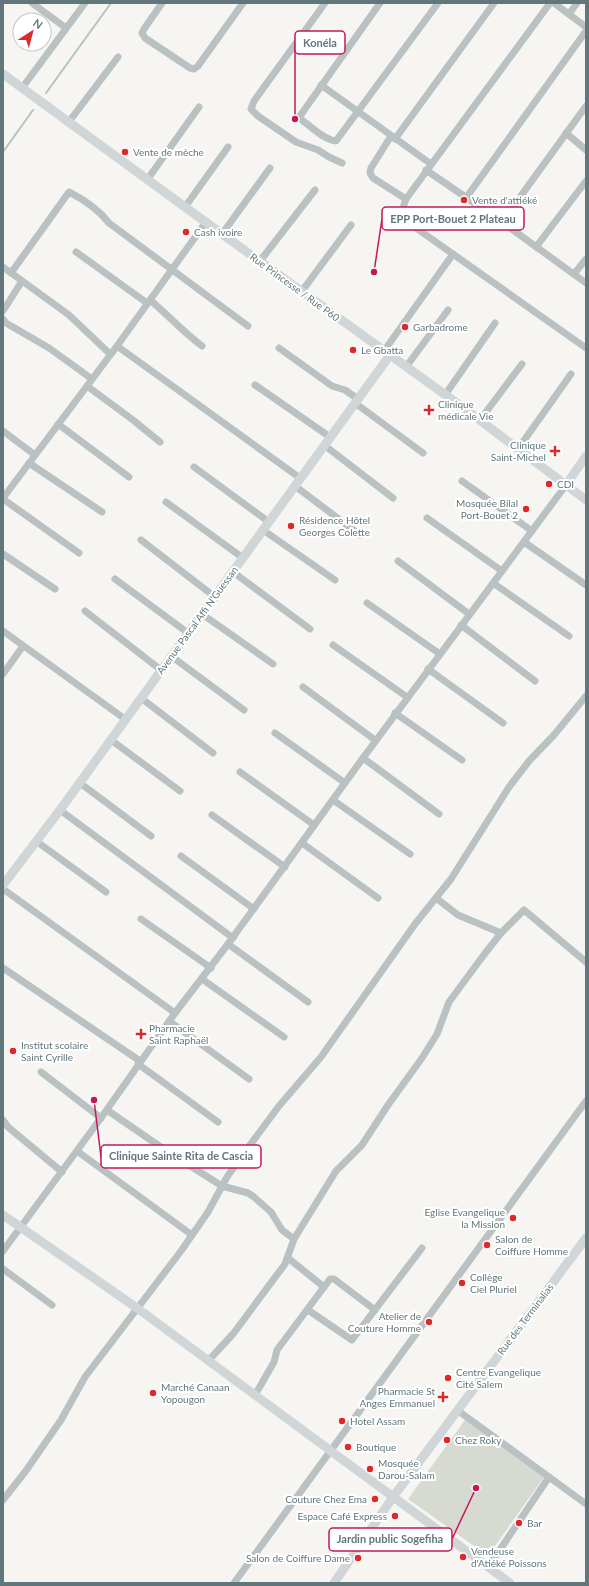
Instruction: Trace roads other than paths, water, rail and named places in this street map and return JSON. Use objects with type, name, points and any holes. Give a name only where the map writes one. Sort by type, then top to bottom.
[{"type":"street","points":[[22,88],[85,3]]},
{"type":"street","points":[[162,3],[142,33],[145,38],[190,68],[194,69],[198,66],[244,3]]},
{"type":"street","points":[[380,3],[300,116],[300,118],[327,138],[336,141],[438,3]]},
{"type":"street","points":[[406,199],[373,178],[370,173],[371,168],[494,3]]},
{"type":"street","points":[[550,3],[406,199],[402,212],[405,219],[586,348]]},
{"type":"street","points":[[554,3],[586,28]]},
{"type":"street","points":[[569,14],[577,3]]},
{"type":"street","points":[[34,4],[66,28]]},
{"type":"street","points":[[323,4],[254,101],[251,109],[258,116],[296,142],[318,150],[342,163]]},
{"type":"street","points":[[466,198],[586,31]]},
{"type":"street","points":[[68,123],[118,57]]},
{"type":"street","name":"Rue Princesse / Rue P60","points":[[3,74],[68,123],[480,420],[586,500]]},
{"type":"street","points":[[321,85],[393,137],[466,198],[502,222],[586,283]]},
{"type":"street","points":[[502,222],[586,106]]},
{"type":"street","points":[[147,180],[199,107]]},
{"type":"street","points":[[566,133],[586,150]]},
{"type":"street","points":[[185,207],[228,147]]},
{"type":"street","points":[[222,234],[270,168]]},
{"type":"street","points":[[536,247],[586,181]]},
{"type":"street","points":[[260,261],[315,190]]},
{"type":"street","points":[[11,273],[69,192],[86,201],[101,213],[109,223],[248,326]]},
{"type":"street","points":[[79,553],[4,495],[117,346],[206,222]]},
{"type":"street","points":[[302,291],[351,225]]},
{"type":"street","points":[[76,252],[172,318],[184,332],[202,346]]},
{"type":"street","points":[[387,353],[453,254]]},
{"type":"street","points":[[574,274],[586,259]]},
{"type":"street","points":[[3,267],[69,315],[110,354]]},
{"type":"street","points":[[3,311],[22,281]]},
{"type":"street","points":[[406,367],[448,310]]},
{"type":"street","points":[[3,319],[6,323],[49,348],[92,379]]},
{"type":"street","points":[[445,395],[495,324]]},
{"type":"street","points":[[117,346],[300,478]]},
{"type":"street","points":[[279,348],[332,386],[345,390],[356,401],[423,453]]},
{"type":"street","name":"Avenue Pascal Affi N'Guessan","points":[[3,885],[80,783],[324,446],[356,401],[387,353]]},
{"type":"street","points":[[480,420],[522,364]]},
{"type":"street","points":[[518,449],[570,374]]},
{"type":"street","points":[[255,385],[330,437]]},
{"type":"street","points":[[87,386],[160,442]]},
{"type":"street","points":[[58,424],[129,477]]},
{"type":"street","points":[[3,431],[35,454]]},
{"type":"street","points":[[324,446],[393,498]]},
{"type":"street","points":[[3,1251],[107,1110],[169,1021],[211,968],[285,867],[375,740],[524,542],[586,456]]},
{"type":"street","points":[[29,463],[102,512]]},
{"type":"street","points":[[194,467],[269,522]]},
{"type":"street","points":[[462,481],[532,531]]},
{"type":"street","points":[[295,486],[360,535]]},
{"type":"street","points":[[166,502],[243,558]]},
{"type":"street","points":[[427,518],[502,571]]},
{"type":"street","points":[[263,530],[335,580]]},
{"type":"street","points":[[141,540],[215,597]]},
{"type":"street","points":[[524,542],[586,585]]},
{"type":"street","points":[[3,554],[56,589]]},
{"type":"street","points":[[398,561],[469,614]]},
{"type":"street","points":[[233,572],[310,629]]},
{"type":"street","points":[[116,579],[188,633]]},
{"type":"street","points":[[493,583],[569,636]]},
{"type":"street","points":[[367,603],[440,654]]},
{"type":"street","points":[[85,611],[161,670]]},
{"type":"street","points":[[202,614],[273,664]]},
{"type":"street","points":[[461,626],[535,681]]},
{"type":"street","points":[[3,631],[125,719]]},
{"type":"street","points":[[332,645],[407,697]]},
{"type":"street","points":[[3,674],[23,646]]},
{"type":"street","points":[[171,656],[244,710]]},
{"type":"street","points":[[428,669],[504,723]]},
{"type":"street","points":[[303,687],[375,740]]},
{"type":"street","points":[[3,1500],[25,1472],[61,1420],[85,1377],[155,1286],[208,1212],[222,1186],[241,1157],[279,1106],[322,1057],[385,966],[451,879],[509,787],[528,761],[554,735],[586,696]]},
{"type":"street","points":[[141,698],[213,753]]},
{"type":"street","points":[[395,713],[462,760]]},
{"type":"street","points":[[275,733],[345,783]]},
{"type":"street","points":[[111,740],[180,791]]},
{"type":"street","points":[[363,758],[440,814]]},
{"type":"street","points":[[240,772],[314,825]]},
{"type":"street","points":[[80,783],[151,836]]},
{"type":"street","points":[[333,800],[410,854]]},
{"type":"street","points":[[60,810],[308,1002]]},
{"type":"street","points":[[212,815],[285,867]]},
{"type":"street","points":[[36,841],[106,892]]},
{"type":"street","points":[[302,842],[378,898]]},
{"type":"street","points":[[181,856],[254,909]]},
{"type":"street","points":[[3,889],[175,1013]]},
{"type":"street","points":[[436,898],[458,915],[501,934]]},
{"type":"street","points":[[208,1361],[242,1322],[279,1273],[288,1258],[294,1239],[336,1171],[362,1145],[437,1034],[449,1002],[501,934],[524,910],[586,962]]},
{"type":"street","points":[[141,919],[211,968]]},
{"type":"street","points":[[3,968],[139,1063],[218,1122]]},
{"type":"street","points":[[202,979],[284,1037]]},
{"type":"street","points":[[169,1021],[249,1078]]},
{"type":"street","points":[[41,1072],[101,1118]]},
{"type":"street","points":[[234,1583],[586,1101]]},
{"type":"street","points":[[107,1110],[168,1152],[222,1186],[248,1193],[254,1197],[271,1212],[282,1230],[294,1239]]},
{"type":"street","points":[[3,1120],[8,1127],[62,1172]]},
{"type":"street","points":[[77,1151],[192,1235]]},
{"type":"street","points":[[3,1215],[137,1308],[330,1451],[489,1566],[510,1583]]},
{"type":"street","name":"Rue des Terminalias","points":[[334,1583],[393,1497],[586,1238]]},
{"type":"street","points":[[308,1310],[352,1340],[422,1248]]},
{"type":"street","points":[[288,1258],[324,1286]]},
{"type":"street","points":[[3,1269],[52,1305]]},
{"type":"street","points":[[255,1395],[274,1362],[277,1350],[329,1280],[334,1279],[375,1310]]},
{"type":"street","points":[[457,1410],[586,1504]]},
{"type":"street","points":[[489,1566],[549,1477]]},
{"type":"waterway","points":[[46,93],[111,3]]},
{"type":"waterway","points":[[3,152],[33,110]]},
{"type":"place","name":"Konéla","points":[[295,119]]},
{"type":"place","name":"Vente de mèche","points":[[125,152]]},
{"type":"place","name":"Vente d'attiéké","points":[[464,200]]},
{"type":"place","name":"Cash ivoire","points":[[186,232]]},
{"type":"place","name":"EPP Port-Bouet 2 Plateau","points":[[374,272]]},
{"type":"place","name":"Garbadrome","points":[[405,327]]},
{"type":"place","name":"Le Gbatta","points":[[353,350]]},
{"type":"place","name":"Clinique médicale Vie","points":[[429,410]]},
{"type":"place","name":"Clinique Saint-Michel","points":[[555,451]]},
{"type":"place","name":"CDI","points":[[549,484]]},
{"type":"place","name":"Mosquée Bilal Port-Bouet 2","points":[[526,509]]},
{"type":"place","name":"Résidence Hôtel Georges Colette","points":[[291,526]]},
{"type":"place","name":"Pharmacie Saint Raphaël","points":[[141,1034]]},
{"type":"place","name":"Institut scolaire Saint Cyrille","points":[[13,1051]]},
{"type":"place","name":"Clinique Sainte Rita de Cascia","points":[[94,1100]]},
{"type":"place","name":"Eglise Evangelique la Mission","points":[[513,1218]]},
{"type":"place","name":"Salon de Coiffure Homme","points":[[487,1245]]},
{"type":"place","name":"Collège Ciel Pluriel","points":[[462,1283]]},
{"type":"place","name":"Atelier de Couture Homme","points":[[429,1322]]},
{"type":"place","name":"Centre Evangelique Cité Salem","points":[[448,1378]]},
{"type":"place","name":"Marché Canaan Yopougon","points":[[153,1393]]},
{"type":"place","name":"Pharmacie St Anges Emmanuel","points":[[443,1397]]},
{"type":"place","name":"Hotel Assam","points":[[342,1421]]},
{"type":"place","name":"Chez Roky","points":[[447,1440]]},
{"type":"place","name":"Boutique","points":[[348,1447]]},
{"type":"place","name":"Mosquée Darou-Salam","points":[[370,1469]]},
{"type":"place","name":"Jardin public Sogefiha","points":[[476,1488]]},
{"type":"place","name":"Couture Chez Ema","points":[[375,1499]]},
{"type":"place","name":"Espace Café Express","points":[[395,1516]]},
{"type":"place","name":"Bar","points":[[519,1523]]},
{"type":"place","name":"Vendeuse d'Atiéké Poissons","points":[[463,1557]]},
{"type":"place","name":"Salon de Coiffure Dame","points":[[358,1558]]}]
